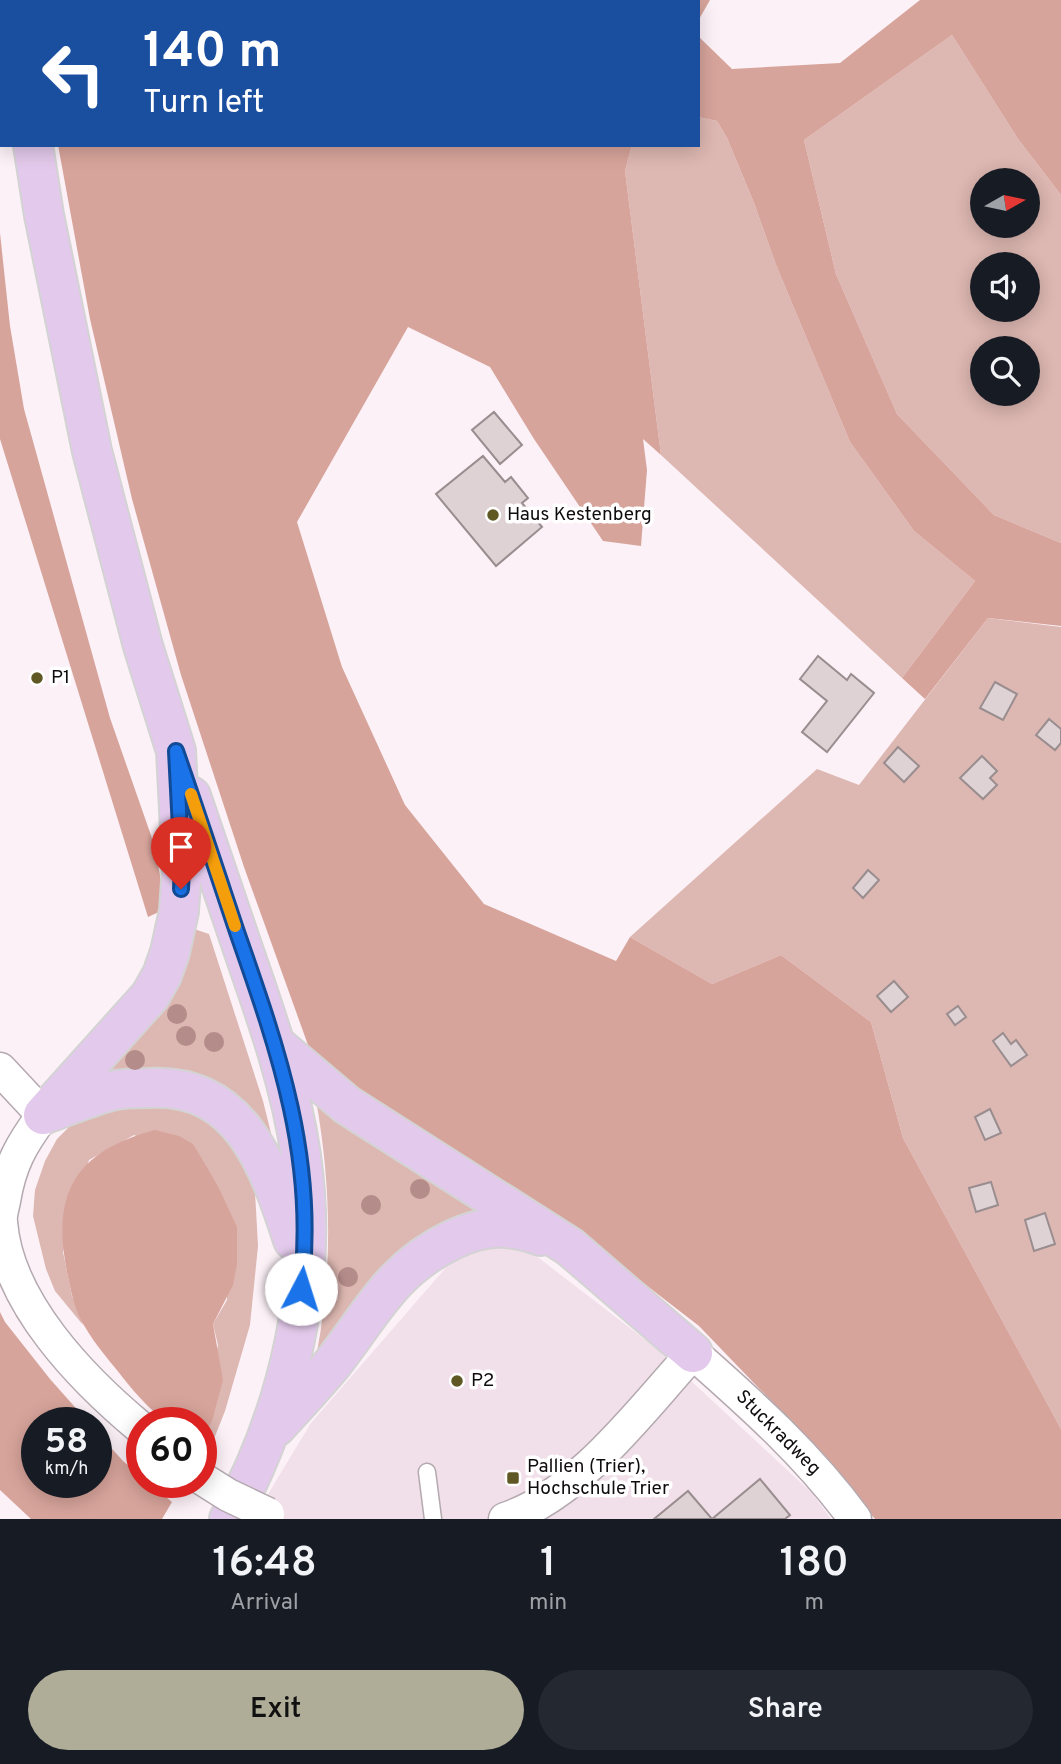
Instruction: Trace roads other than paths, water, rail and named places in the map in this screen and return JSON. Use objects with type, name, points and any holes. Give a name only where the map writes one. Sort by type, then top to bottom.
[{"type":"main road","points":[[33,147],[44,215],[92,452],[140,634],[176,751],[275,1044],[301,1156],[306,1212],[303,1270],[291,1356],[270,1434],[256,1468],[229,1519]]},
{"type":"main road","points":[[43,1115],[131,1020],[162,975],[179,911],[182,867],[176,751]]},
{"type":"main road","points":[[275,1044],[347,1105],[570,1247],[693,1353]]},
{"type":"main road","points":[[43,1115],[114,1090],[162,1087],[195,1091],[229,1113],[251,1139],[275,1185],[303,1270]]},
{"type":"main road","points":[[270,1434],[332,1364],[378,1300],[402,1272],[429,1251],[474,1230],[518,1227],[570,1247]]},
{"type":"street","points":[[0,1069],[43,1115],[27,1138],[9,1173],[1,1221],[10,1264],[30,1305],[60,1351],[126,1416]]},
{"type":"street","points":[[505,1519],[524,1513],[582,1473],[693,1353]]},
{"type":"street","name":"Stuckradweg","points":[[693,1353],[773,1424],[829,1483],[855,1519]]},
{"type":"street","points":[[217,1488],[274,1517]]},
{"type":"lane","points":[[427,1472],[433,1519]]},
{"type":"place","name":"Haus Kestenberg","points":[[493,515]]},
{"type":"place","name":"P1","points":[[37,678]]},
{"type":"place","name":"P2","points":[[457,1381]]},
{"type":"place","name":"Pallien (Trier), Hochschule Trier","points":[[513,1478]]}]
